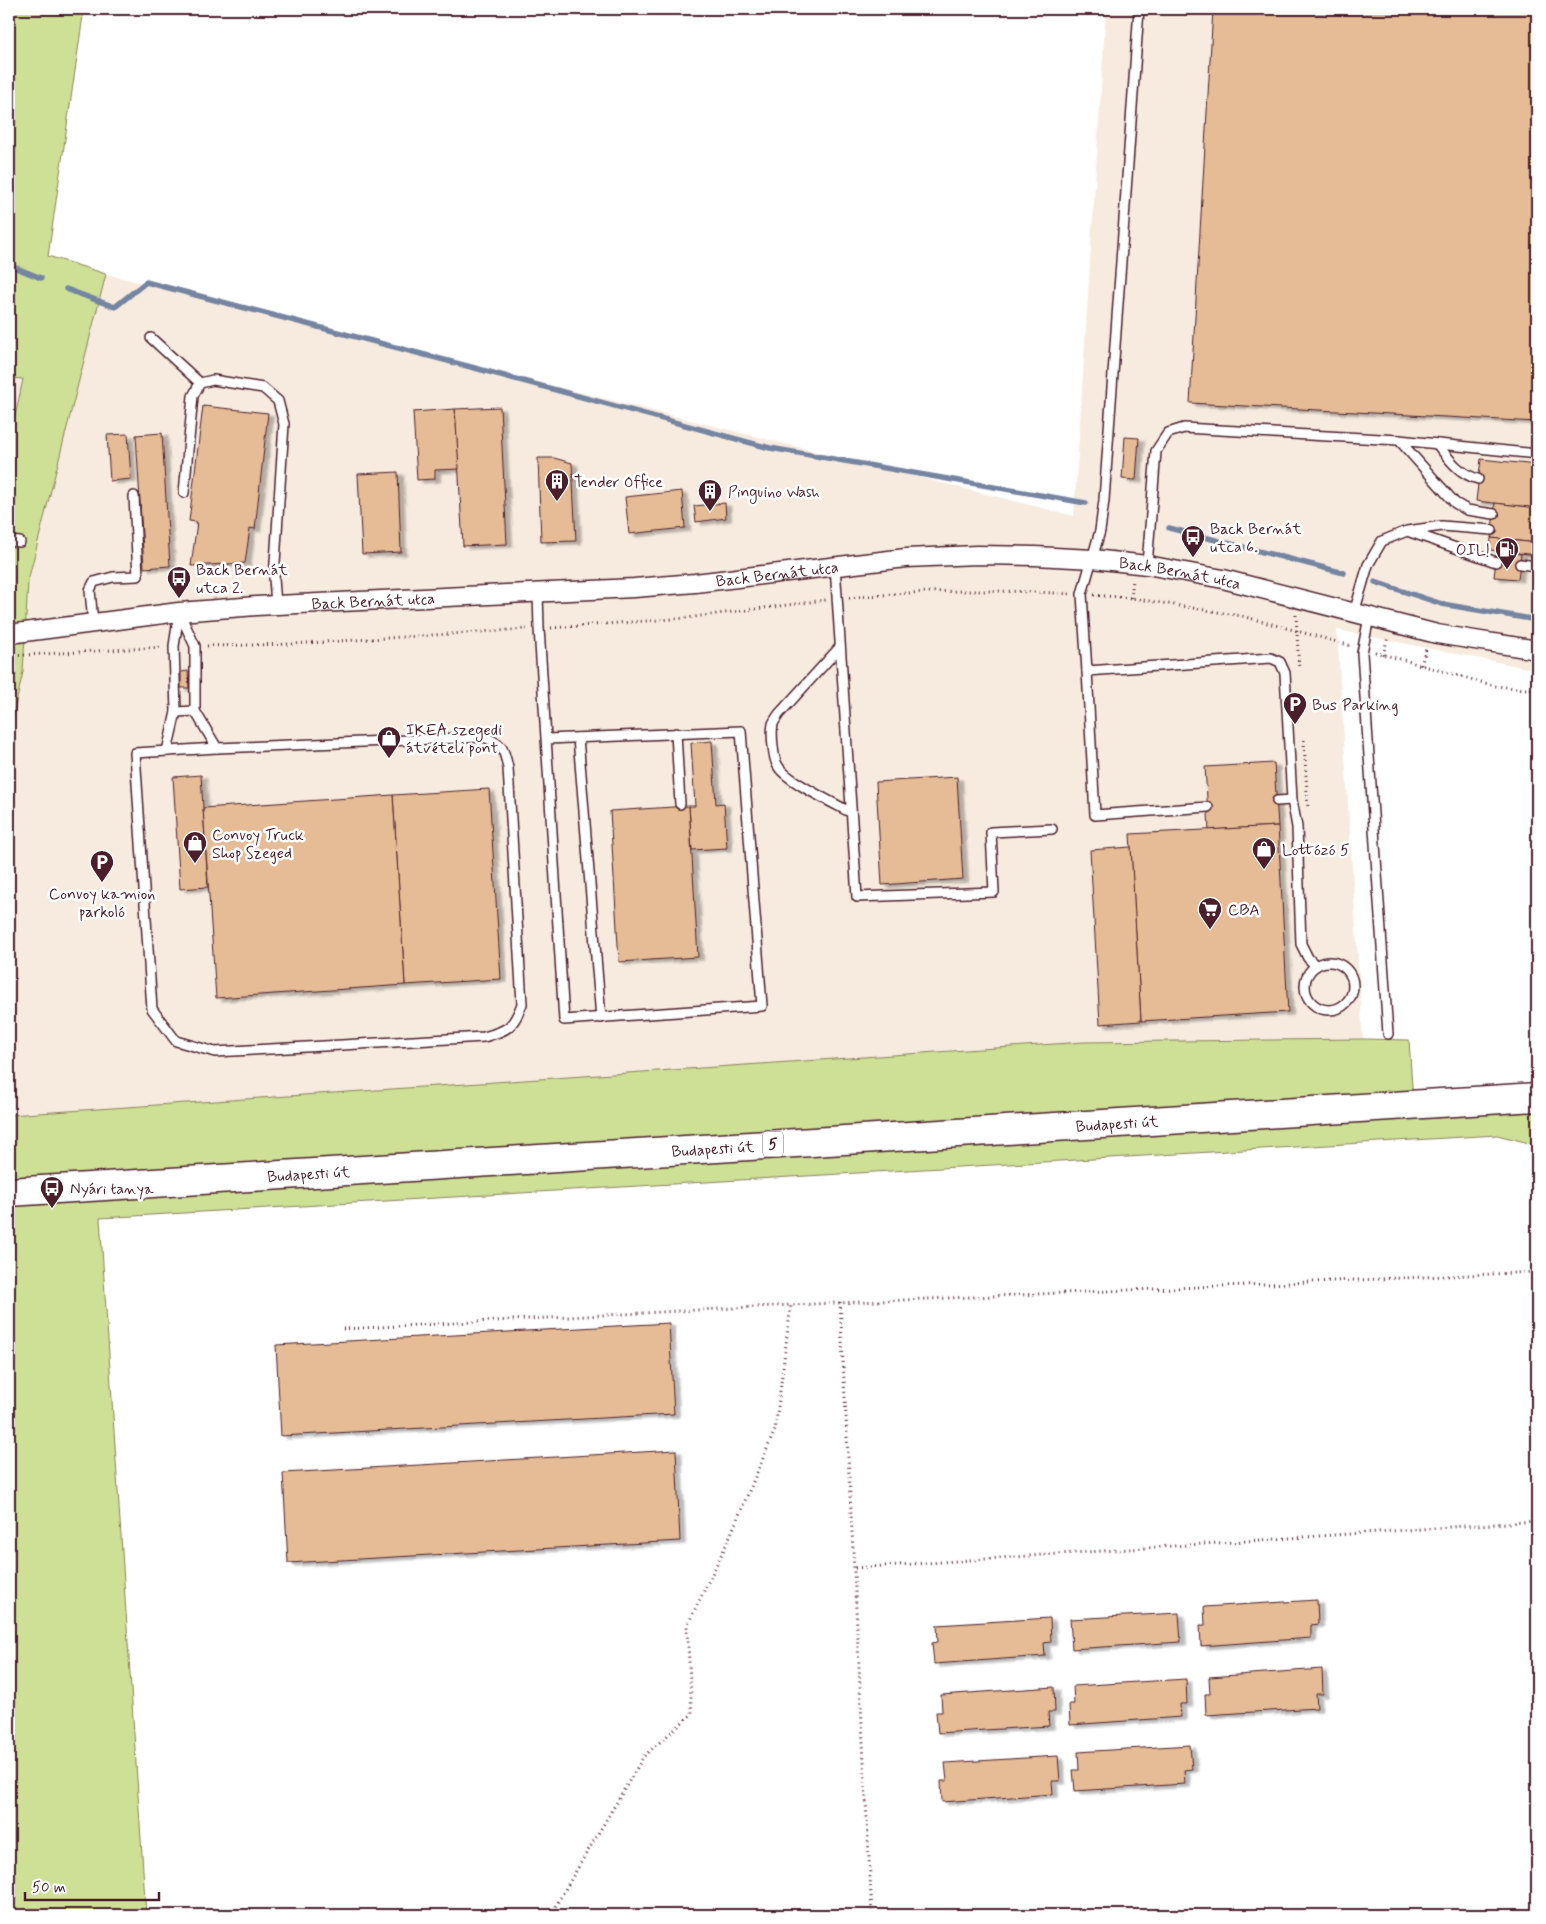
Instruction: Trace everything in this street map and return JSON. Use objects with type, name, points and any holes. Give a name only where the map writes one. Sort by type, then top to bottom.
[{"type":"main road","name":"Budapesti út","points":[[9,1192],[1537,1097]]},
{"type":"street","name":"Back Bernát utca","points":[[9,634],[179,612],[276,605],[634,588],[695,583],[906,558],[977,555],[1093,559],[1147,565],[1223,579],[1437,634],[1537,650]]},
{"type":"lane","points":[[1139,9],[1104,500],[1100,531],[1082,594],[1095,815],[1208,807]]},
{"type":"lane","points":[[152,338],[200,383]]},
{"type":"lane","points":[[184,493],[193,396],[200,383],[213,380],[264,388],[278,401],[284,424],[274,578],[276,605]]},
{"type":"lane","points":[[1147,565],[1156,451],[1168,433],[1184,428],[1399,440],[1537,454]]},
{"type":"lane","points":[[1399,440],[1455,503],[1467,510],[1494,514]]},
{"type":"lane","points":[[1437,444],[1454,466],[1472,478],[1478,479]]},
{"type":"lane","points":[[93,623],[90,590],[94,582],[114,577],[138,576],[134,496]]},
{"type":"lane","points":[[1388,1034],[1363,649],[1362,615],[1368,565],[1382,541],[1407,532],[1442,526],[1492,530]]},
{"type":"lane","points":[[1407,532],[1496,562]]},
{"type":"lane","points":[[9,542],[20,542]]},
{"type":"lane","points":[[1520,564],[1537,566]]},
{"type":"lane","points":[[835,566],[857,897],[994,892],[991,832],[1052,829]]},
{"type":"lane","points":[[538,592],[564,1020],[762,1006],[741,731],[547,739]]},
{"type":"lane","points":[[167,751],[176,712],[174,646],[179,612]]},
{"type":"lane","points":[[179,612],[194,646],[196,711],[217,748]]},
{"type":"lane","points":[[840,647],[779,714],[773,724],[772,735],[777,766],[781,771],[850,812]]},
{"type":"lane","points":[[1087,671],[1271,658],[1280,662],[1285,673],[1292,800],[1297,827],[1301,944],[1308,958],[1316,966]]},
{"type":"lane","points":[[176,712],[196,711]]},
{"type":"lane","points":[[676,733],[680,804]]},
{"type":"lane","points":[[483,737],[496,741],[504,750],[508,768],[522,1004],[516,1018],[506,1031],[484,1037],[214,1052],[176,1041],[152,1009],[135,754],[167,751],[483,737]]},
{"type":"lane","points":[[578,738],[601,1018]]},
{"type":"lane","points":[[1277,802],[1292,800]]},
{"type":"lane","points":[[1322,962],[1330,962],[1338,964],[1350,974],[1352,990],[1350,997],[1338,1008],[1331,1010],[1316,1006],[1306,994],[1306,978],[1316,966],[1322,962]]},
{"type":"path","points":[[194,646],[293,644],[686,618],[906,592],[1018,590],[1131,598],[1242,616],[1495,686],[1537,690]]},
{"type":"path","points":[[1383,655],[1388,634]]},
{"type":"path","points":[[1421,665],[1427,644]]},
{"type":"path","points":[[9,656],[174,646]]},
{"type":"path","points":[[342,1330],[840,1301],[1537,1272]]},
{"type":"path","points":[[840,1301],[872,1915]]},
{"type":"path","points":[[550,1915],[644,1756],[692,1714],[686,1626],[728,1541],[775,1430],[791,1305]]},
{"type":"path","points":[[855,1568],[1537,1521]]},
{"type":"shaded area","points":[[1106,9],[1537,9],[1537,670],[1337,630],[1363,1039],[1084,1042],[9,1115],[9,735],[23,672],[28,581],[106,274],[1074,516]]},
{"type":"shaded area","points":[[9,378],[23,379],[9,445]]},
{"type":"green space","points":[[9,9],[84,9],[48,256],[106,274],[28,581],[23,672],[9,735],[9,445],[23,379],[9,378]]},
{"type":"green space","points":[[1409,1040],[1414,1117],[1537,1112],[1537,1145],[1497,1135],[100,1218],[146,1915],[9,1915],[9,1115],[1084,1042]]},
{"type":"building","points":[[1213,9],[1537,9],[1537,422],[1190,403]]},
{"type":"building","points":[[203,406],[268,413],[255,529],[250,528],[245,563],[191,566],[197,522],[189,521]]},
{"type":"building","points":[[500,407],[507,544],[463,546],[455,409]]},
{"type":"building","points":[[455,409],[459,469],[435,470],[435,479],[417,480],[413,412]]},
{"type":"building","points":[[162,433],[170,566],[144,568],[136,435]]},
{"type":"building","points":[[128,434],[131,479],[110,481],[107,435]]},
{"type":"building","points":[[1125,437],[1139,438],[1136,480],[1122,479]]},
{"type":"building","name":"Tender Office","points":[[538,458],[554,458],[572,463],[576,541],[541,542]]},
{"type":"building","points":[[1481,459],[1537,465],[1537,508],[1476,501]]},
{"type":"building","points":[[398,472],[401,552],[362,554],[358,474]]},
{"type":"building","points":[[682,491],[685,528],[629,534],[625,497]]},
{"type":"building","name":"Pinguino Wash","points":[[725,503],[726,518],[696,522],[694,506]]},
{"type":"building","points":[[1495,503],[1537,508],[1537,543],[1491,538]]},
{"type":"building","points":[[1491,538],[1537,543],[1537,555],[1490,550]]},
{"type":"building","name":"OIL!","points":[[1497,551],[1521,554],[1518,579],[1494,577]]},
{"type":"building","points":[[188,671],[189,688],[181,688],[181,672]]},
{"type":"building","points":[[712,741],[716,804],[724,803],[727,848],[692,850],[689,806],[695,806],[691,743]]},
{"type":"building","points":[[1274,763],[1278,826],[1209,830],[1205,767]]},
{"type":"building","points":[[201,775],[208,887],[180,889],[173,777]]},
{"type":"building","points":[[957,777],[963,879],[882,885],[876,782]]},
{"type":"building","points":[[489,789],[501,979],[405,985],[393,795]]},
{"type":"building","points":[[393,795],[405,985],[216,998],[203,808]]},
{"type":"building","points":[[689,806],[698,957],[619,962],[610,811]]},
{"type":"building","name":"CBA","points":[[1278,826],[1288,1012],[1141,1021],[1130,834]]},
{"type":"building","points":[[1131,847],[1141,1021],[1100,1024],[1090,850]]},
{"type":"building","points":[[669,1323],[674,1414],[281,1436],[276,1345]]},
{"type":"building","points":[[676,1450],[680,1541],[288,1563],[283,1473]]},
{"type":"building","points":[[1317,1600],[1318,1624],[1311,1625],[1311,1638],[1201,1646],[1200,1625],[1205,1625],[1204,1607]]},
{"type":"building","points":[[1179,1613],[1181,1642],[1072,1649],[1070,1619]]},
{"type":"building","points":[[1050,1618],[1051,1642],[1044,1643],[1045,1656],[934,1664],[932,1643],[938,1642],[937,1625]]},
{"type":"building","points":[[1322,1669],[1323,1694],[1316,1694],[1317,1708],[1206,1715],[1205,1694],[1210,1694],[1209,1677]]},
{"type":"building","points":[[1186,1679],[1187,1704],[1180,1704],[1181,1717],[1070,1725],[1069,1704],[1074,1704],[1073,1686]]},
{"type":"building","points":[[1054,1687],[1055,1712],[1048,1712],[1049,1726],[938,1733],[936,1712],[942,1712],[941,1695]]},
{"type":"building","points":[[1190,1745],[1192,1769],[1184,1770],[1185,1784],[1075,1791],[1073,1770],[1079,1770],[1078,1752]]},
{"type":"building","points":[[1058,1756],[1060,1781],[1052,1781],[1053,1794],[942,1802],[941,1781],[947,1781],[945,1763]]},
{"type":"waterway","points":[[9,265],[41,278]]},
{"type":"waterway","points":[[66,289],[115,307],[146,282],[770,448],[1086,503]]},
{"type":"waterway","points":[[1169,528],[1344,573]]},
{"type":"waterway","points":[[1375,582],[1442,604],[1537,620]]},
{"type":"place","name":"Tender Office","points":[[557,502]]},
{"type":"place","name":"Pinguino Wash","points":[[710,512]]},
{"type":"place","name":"Back Bernát utca 6.","points":[[1193,558]]},
{"type":"place","name":"OIL!","points":[[1507,570]]},
{"type":"place","name":"Back Bernát utca 2.","points":[[179,599]]},
{"type":"place","name":"Bus Parking","points":[[1295,725]]},
{"type":"place","name":"IKEA szegedi átvételi pont","points":[[389,759]]},
{"type":"place","name":"Convoy Truck Shop Szeged","points":[[195,864]]},
{"type":"place","name":"Lottózó 5","points":[[1264,870]]},
{"type":"place","name":"Convoy kamion parkoló","points":[[102,883]]},
{"type":"place","name":"CBA","points":[[1210,930]]},
{"type":"place","name":"Nyári tanya","points":[[52,1209]]}]
